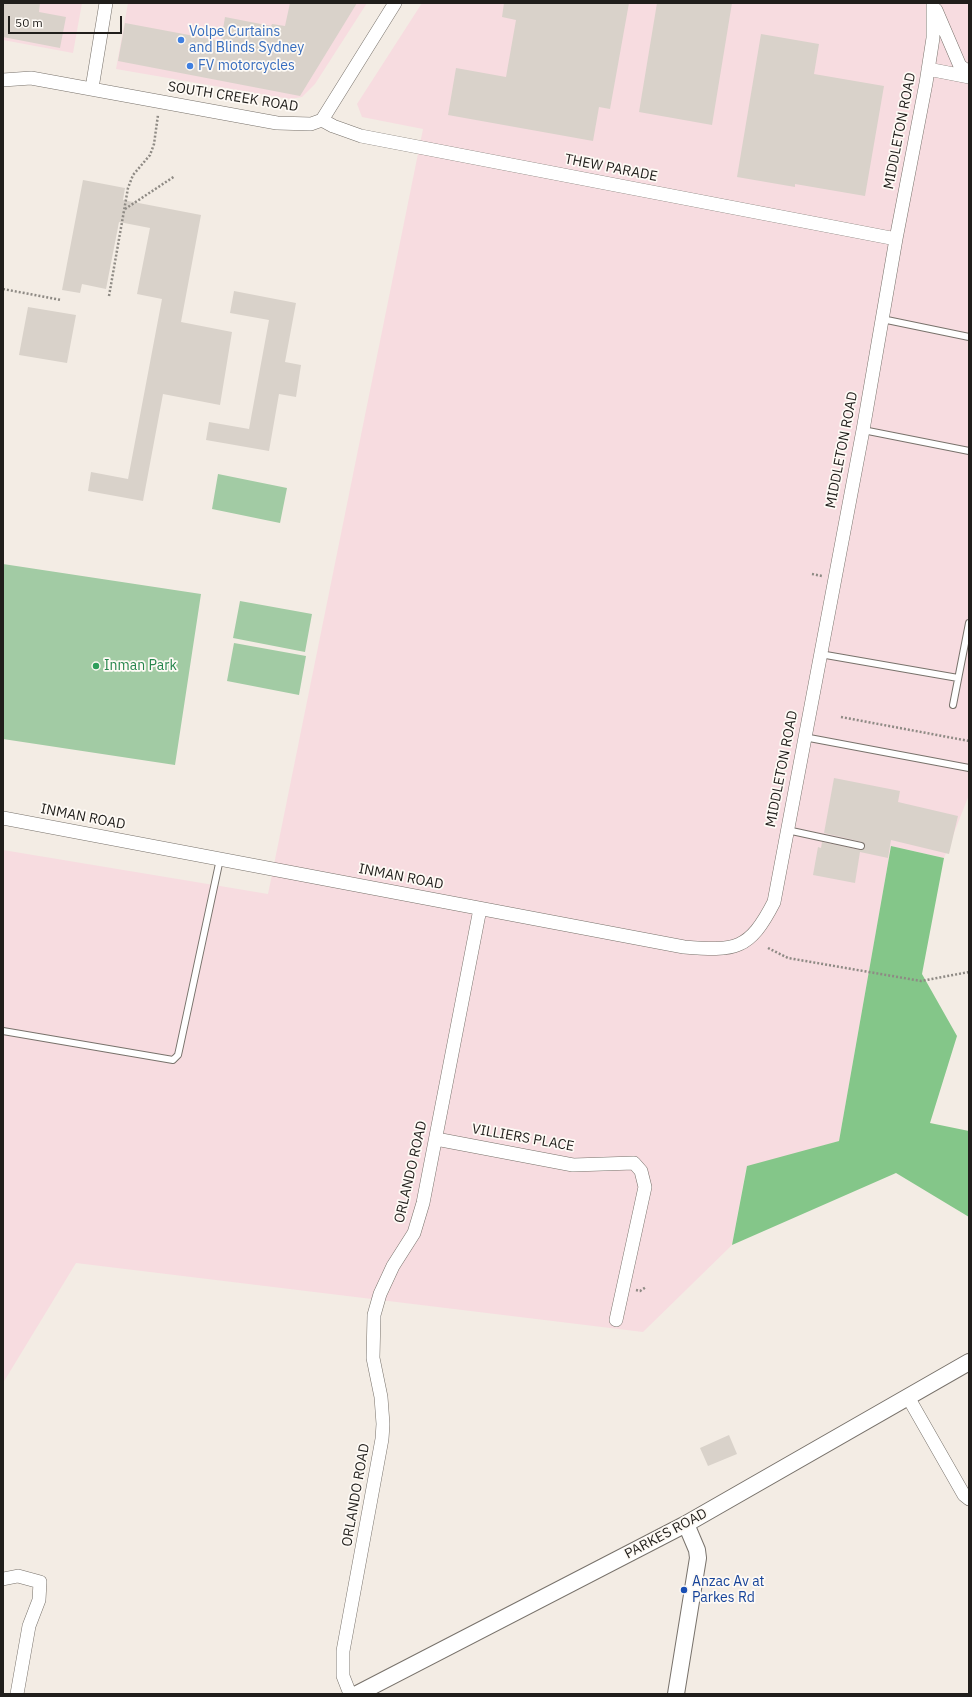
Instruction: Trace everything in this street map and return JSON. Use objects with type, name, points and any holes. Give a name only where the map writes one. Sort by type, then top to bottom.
[{"type":"street","points":[[92,88],[106,3]]},
{"type":"street","points":[[322,120],[395,3]]},
{"type":"street","name":"MIDDLETON ROAD","points":[[774,902],[863,430],[896,239],[928,69],[933,38],[934,3]]},
{"type":"street","name":"MIDDLETON ROAD","points":[[934,3],[960,66],[969,72]]},
{"type":"street","points":[[928,69],[969,77]]},
{"type":"street","name":"SOUTH CREEK ROAD","points":[[3,80],[31,78],[277,123],[311,124],[322,120]]},
{"type":"street","name":"THEW PARADE","points":[[322,120],[333,126],[361,136],[896,239]]},
{"type":"street","name":"INMAN ROAD","points":[[3,818],[684,947],[719,950],[735,947],[749,938],[762,925],[774,902]]},
{"type":"street","name":"ORLANDO ROAD","points":[[350,1694],[343,1676],[343,1651],[382,1439],[383,1424],[381,1397],[374,1358],[374,1315],[380,1294],[393,1266],[414,1232],[424,1203],[480,909]]},
{"type":"street","name":"VILLIERS PLACE","points":[[436,1139],[573,1164],[634,1163],[641,1171],[645,1186],[616,1320]]},
{"type":"street","name":"PARKES ROAD","points":[[357,1694],[686,1524],[969,1362]]},
{"type":"street","points":[[908,1397],[964,1495],[969,1499]]},
{"type":"street","points":[[676,1694],[698,1558],[697,1550],[686,1524]]},
{"type":"street","points":[[3,1579],[18,1576],[40,1582],[39,1600],[29,1626],[17,1694]]},
{"type":"lane","points":[[882,319],[969,337]]},
{"type":"lane","points":[[863,430],[969,451]]},
{"type":"lane","points":[[953,705],[969,623]]},
{"type":"lane","points":[[820,654],[958,678]]},
{"type":"lane","points":[[804,737],[969,768]]},
{"type":"lane","points":[[787,830],[861,846]]},
{"type":"lane","points":[[3,1031],[173,1060],[178,1055],[220,859]]},
{"type":"path","points":[[109,296],[125,209],[133,175],[150,155],[158,115]]},
{"type":"path","points":[[125,209],[175,176]]},
{"type":"path","points":[[3,289],[61,300]]},
{"type":"path","points":[[812,574],[824,576]]},
{"type":"path","points":[[841,718],[969,741]]},
{"type":"path","points":[[768,948],[788,958],[921,981],[969,972]]},
{"type":"path","points":[[640,1291],[646,1287]]},
{"type":"shaded area","points":[[3,3],[82,3],[73,53],[3,40]]},
{"type":"shaded area","points":[[128,3],[367,3],[315,84],[302,97],[290,99],[116,69]]},
{"type":"shaded area","points":[[422,3],[969,3],[969,795],[944,858],[891,846],[839,1141],[746,1169],[732,1245],[643,1332],[76,1263],[3,1383],[3,850],[268,894],[423,129],[362,117],[357,104]]},
{"type":"green space","points":[[218,474],[287,488],[280,523],[212,509]]},
{"type":"green space","name":"Inman Park","points":[[3,564],[201,594],[175,765],[3,739]]},
{"type":"green space","points":[[240,601],[312,614],[305,652],[233,638]]},
{"type":"green space","points":[[234,643],[306,656],[299,695],[227,681]]},
{"type":"green space","points":[[891,846],[944,858],[922,974],[957,1036],[930,1123],[969,1131],[969,1217],[896,1173],[732,1245],[747,1166],[839,1141]]},
{"type":"building","points":[[3,3],[40,3],[39,12],[66,17],[60,48],[3,37]]},
{"type":"building","points":[[290,3],[357,3],[300,96],[118,61],[125,23],[221,41],[225,17],[271,26],[272,24],[285,26]]},
{"type":"building","points":[[504,3],[629,3],[610,109],[599,107],[593,141],[448,115],[456,68],[506,77],[516,20],[502,17]]},
{"type":"building","points":[[657,3],[732,3],[712,125],[639,112]]},
{"type":"building","points":[[761,34],[819,44],[814,74],[884,86],[865,196],[795,184],[795,187],[737,177]]},
{"type":"building","points":[[83,180],[125,188],[123,200],[201,215],[181,322],[232,332],[220,405],[163,394],[143,501],[88,491],[91,472],[128,479],[162,299],[137,294],[150,228],[119,222],[106,289],[82,284],[80,293],[62,290]]},
{"type":"building","points":[[234,291],[296,303],[285,362],[301,365],[296,397],[279,394],[269,451],[206,440],[209,422],[249,429],[269,320],[230,313]]},
{"type":"building","points":[[28,307],[76,315],[67,363],[19,355]]},
{"type":"building","points":[[834,778],[900,791],[898,802],[958,816],[949,854],[891,840],[888,858],[860,852],[855,883],[813,875],[818,847],[821,848],[822,842],[860,850],[865,847],[865,844],[862,842],[824,833]]},
{"type":"building","points":[[729,1435],[737,1454],[708,1466],[700,1448]]},
{"type":"place","name":"Volpe Curtains and Blinds Sydney","points":[[181,40]]},
{"type":"place","name":"FV motorcycles","points":[[190,66]]},
{"type":"place","name":"Inman Park","points":[[96,666]]},
{"type":"place","name":"Anzac Av at Parkes Rd","points":[[684,1590]]}]
